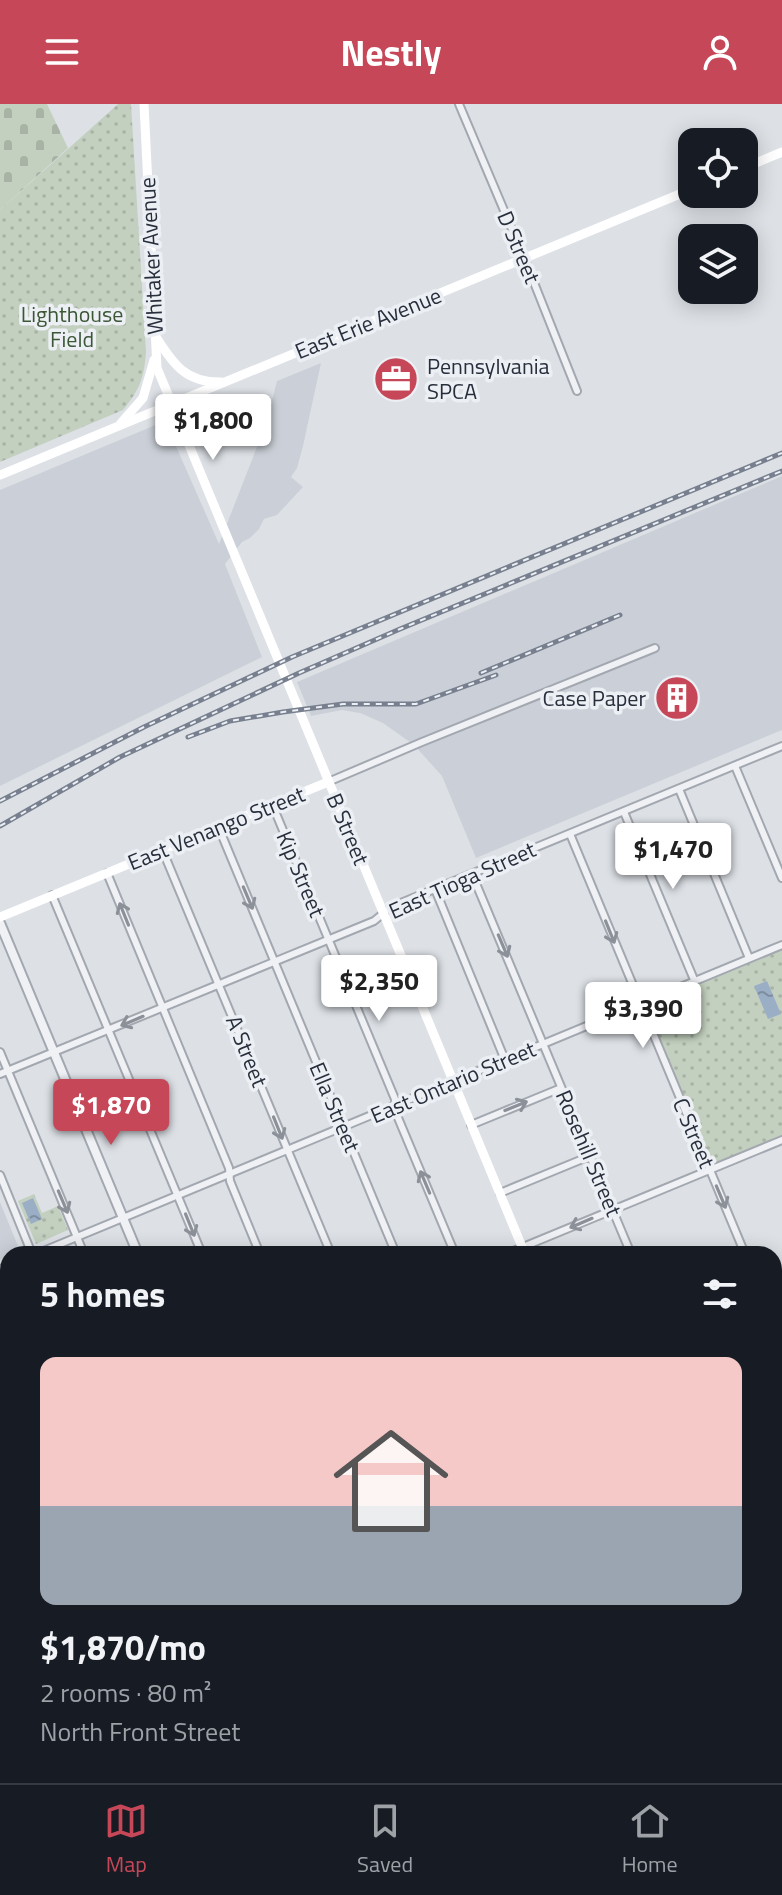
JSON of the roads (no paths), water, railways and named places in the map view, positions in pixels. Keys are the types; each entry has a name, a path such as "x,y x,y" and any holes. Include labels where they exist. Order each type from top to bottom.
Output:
{"main road":[{"name":"Whitaker Avenue","path":"144,104 157,368 172,404"},
{"path":"758,162 782,152"},
{"name":"East Erie Avenue","path":"0,475 678,195"},
{"path":"155,335 171,361 184,374 218,383 232,380"},
{"path":"112,429 122,423 143,398 156,353"},
{"name":"B Street","path":"172,404 522,1246"},
{"name":"East Venango Street","path":"0,920 52,895 328,782"}],"street":[{"name":"D Street","path":"459,104 577,391"},
{"name":"East Venango Street","path":"328,782 655,648"},
{"name":"East Tioga Street","path":"0,1074 374,921 391,907 782,746"},
{"path":"735,766 782,878"},
{"path":"679,789 749,958"},
{"name":"Kip Street","path":"272,804 395,1099 396,1113 452,1246"},
{"path":"624,812 695,982"},
{"name":"Ella Street","path":"218,826 393,1246"},
{"name":"C Street","path":"570,834 742,1246"},
{"name":"A Street","path":"162,849 328,1246"},
{"path":"107,873 229,1168 230,1181 257,1246"},
{"name":"Rosehill Street","path":"472,874 628,1246"},
{"path":"435,889 505,1060"},
{"path":"52,895 199,1246"},
{"path":"0,920 135,1246"},
{"name":"East Ontario Street","path":"55,1246 782,945"},
{"path":"0,1052 81,1246"},
{"path":"471,1125 561,1088"},
{"path":"535,1246 782,1140"},
{"path":"500,1193 590,1156"},
{"path":"0,1175 31,1246"}],"water":[{"path":"767,981 781,1014 768,1019 754,986"},
{"path":"33,1198 42,1219 31,1224 22,1203"}],"railway":[{"path":"0,801 144,727 292,657 782,453"},
{"path":"0,826 120,757 299,673 782,471"},
{"path":"481,673 620,615"},
{"path":"188,737 230,721 283,712 343,704 416,704 496,675"}],"place":[{"name":"Pennsylvania SPCA","path":"396,379"},
{"name":"Case Paper","path":"677,698"}],"park label":[{"name":"Lighthouse Field","path":"72,326"}]}
